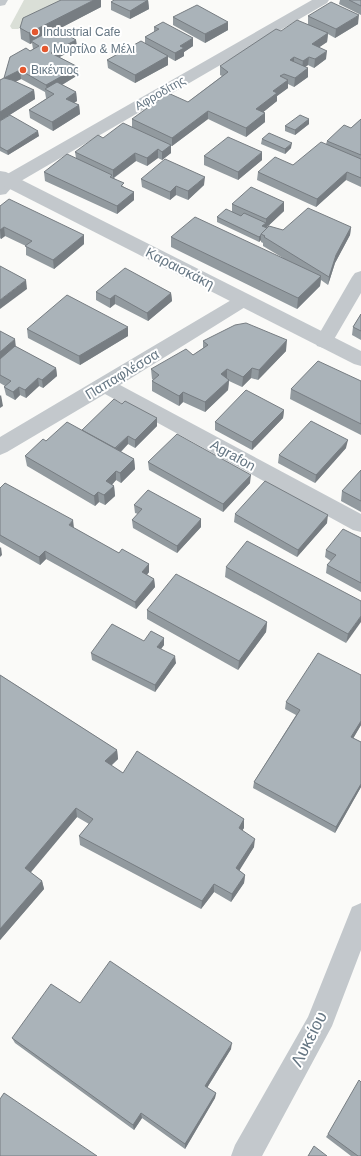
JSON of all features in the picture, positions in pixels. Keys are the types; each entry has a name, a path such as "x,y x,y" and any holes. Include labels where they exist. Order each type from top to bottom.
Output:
{"street":[{"name":"Αφροδίτης","path":"3,182 322,0"},
{"name":"Καραισκάκη","path":"3,182 361,359"},
{"path":"324,341 361,277"},
{"name":"Παπαφλέσσα","path":"0,447 244,300"},
{"name":"Agrafon","path":"105,385 361,524"},
{"name":"Λυκείου","path":"246,1156 318,1026 361,916"}],"shaded area":[{"path":"24,0 76,0 18,29 12,29 10,26"}],"building":[{"path":"61,0 94,0 29,33 20,28 23,18"},
{"path":"114,0 148,0 130,11 111,2"},
{"path":"349,0 361,0 361,6"},
{"path":"331,2 359,15 336,29 308,16"},
{"path":"197,5 228,22 205,34 173,17"},
{"path":"297,20 328,33 312,44 327,51 315,59 309,57 303,61 294,57 290,60 308,68 295,78 284,74 280,76 288,80 273,91 277,93 256,109 265,113 246,128 208,111 172,138 132,119 168,93 188,102 228,72 220,66 276,29 281,31"},
{"path":"163,22 193,38 180,46 184,48 175,53 145,37 159,29 154,27"},
{"path":"56,28 76,40 51,53 78,67 46,85 20,70 4,78 10,57 26,48 30,51 39,46 31,41"},
{"path":"141,41 168,56 135,75 107,60"},
{"path":"4,78 34,90 0,112 0,80"},
{"path":"57,82 76,92 66,99 79,105 52,122 29,110 54,94 45,89"},
{"path":"10,115 38,131 7,151 0,147 0,121"},
{"path":"300,115 309,119 295,130 285,126"},
{"path":"361,119 361,155 327,141 344,125 351,128"},
{"path":"123,123 171,145 162,152 158,149 147,158 135,153 113,170 75,152 98,135 103,138"},
{"path":"269,133 292,143 285,149 262,139"},
{"path":"228,137 262,152 238,172 204,156"},
{"path":"321,142 361,159 361,178 347,172 317,199 258,172 275,157 293,165"},
{"path":"67,154 112,175 110,177 124,183 121,186 134,192 117,206 44,172"},
{"path":"165,159 205,177 188,191 176,186 170,192 141,179"},
{"path":"251,187 284,202 266,219 232,204"},
{"path":"9,199 84,235 53,260 25,246 32,241 4,227 0,230 0,206"},
{"path":"308,208 351,227 336,255 329,277 261,234 269,226 283,230"},
{"path":"226,209 241,216 244,213 266,223 262,226 267,228 259,237 217,217"},
{"path":"195,217 321,276 298,298 171,237"},
{"path":"0,266 26,280 0,300"},
{"path":"125,268 171,293 147,313 115,295 110,299 96,292"},
{"path":"67,295 128,327 79,356 27,329"},
{"path":"361,314 361,331 353,327"},
{"path":"246,323 287,340 259,370 252,368 243,377 227,369 221,374 229,380 205,402 183,392 179,396 152,381 159,375 151,369 186,349 193,355 208,345 203,341 235,325"},
{"path":"0,331 15,339 0,352"},
{"path":"15,346 56,368 42,380 38,378 25,390 19,387 13,392 4,387 11,381 0,375 0,359"},
{"path":"318,361 361,381 361,424 291,389"},
{"path":"246,390 284,410 252,442 215,422"},
{"path":"114,399 122,404 125,401 157,418 135,440 128,436 115,448 82,430"},
{"path":"311,421 348,440 316,475 279,455"},
{"path":"67,422 134,459 120,473 116,471 106,481 114,486 104,495 98,492 94,496 25,456 43,439 46,441"},
{"path":"177,434 251,475 223,504 148,462"},
{"path":"361,470 361,501 342,491"},
{"path":"265,481 328,515 298,550 235,514"},
{"path":"5,483 73,520 69,525 119,553 122,549 149,564 142,572 154,579 135,602 45,551 39,557 0,535 0,488"},
{"path":"148,490 201,519 177,546 132,520 142,509 134,505"},
{"path":"343,529 361,538 361,583 327,565 336,555 326,550"},
{"path":"247,541 361,601 361,616 348,634 226,567"},
{"path":"176,574 267,622 239,661 147,610"},
{"path":"112,624 144,641 151,631 164,638 157,647 175,656 155,685 91,653"},
{"path":"318,653 361,675 361,721 351,737 361,742 361,784 336,827 254,782 300,710 286,702"},
{"path":"0,675 117,750 105,761 123,773 137,751 244,819 239,828 255,839 236,868 245,875 232,894 214,884 202,901 79,836 93,819 76,808 25,868 42,881 0,929"},
{"path":"110,961 232,1043 205,1086 216,1093 185,1144 141,1113 133,1125 12,1038 51,984 80,1003"},
{"path":"359,1080 361,1082 361,1156 358,1156 328,1134"},
{"path":"4,1093 97,1156 0,1156 0,1099"},
{"path":"314,1146 327,1156 308,1156"}],"place":[{"name":"Industrial Cafe","path":"35,32"},
{"name":"Μυρτίλο & Μέλι","path":"45,49"},
{"name":"Βικέντιος","path":"23,70"}]}
